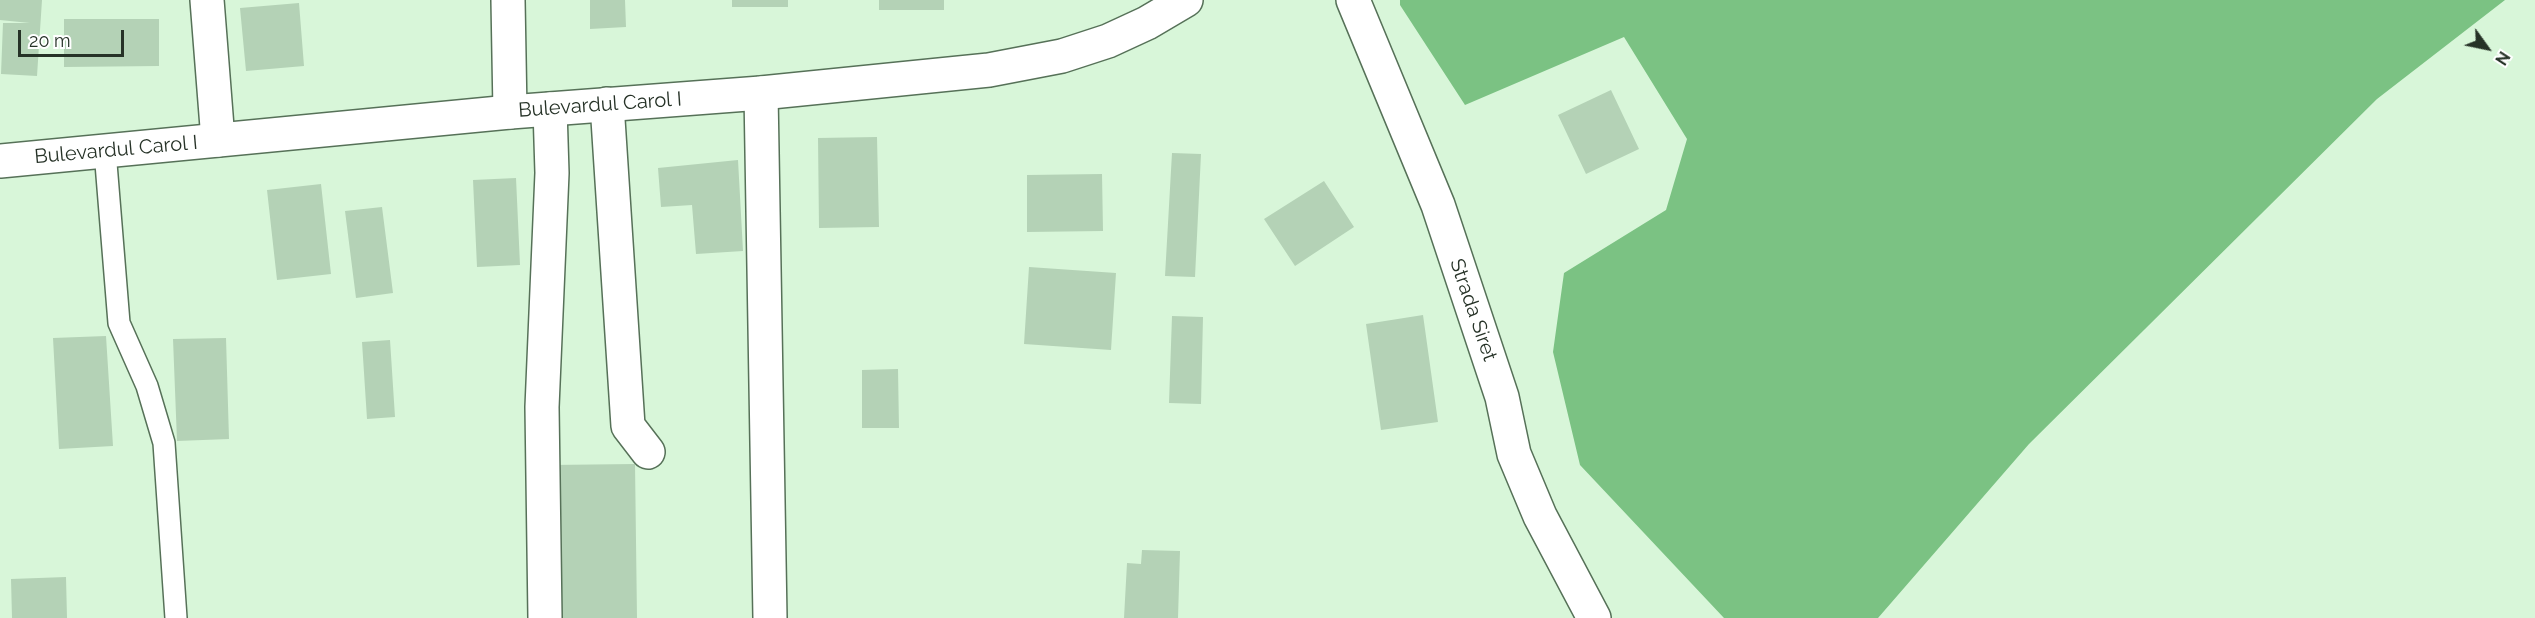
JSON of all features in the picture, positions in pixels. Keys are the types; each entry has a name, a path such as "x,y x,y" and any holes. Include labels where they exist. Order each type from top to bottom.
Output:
{"street":[{"path":"207,0 218,140"},
{"path":"508,0 510,112"},
{"name":"Bulevardul Carol I","path":"0,161 510,112 761,93 989,70 1062,56 1108,41 1147,23 1186,0"},
{"name":"Strada Siret","path":"1353,0 1438,205 1502,397 1514,454 1540,516 1594,618"},
{"path":"761,93 770,618"},
{"path":"607,104 628,426 648,452"},
{"path":"545,618 542,407 552,173 550,109"}],"lane":[{"path":"105,151 119,323 147,386 164,443 176,618"}],"green space":[{"path":"1400,0 2505,0 2377,99 2029,444 1878,618 1724,618 1580,465 1553,352 1564,273 1666,210 1687,139 1624,37 1465,105 1400,5"}],"building":[{"path":"0,0 42,0 37,76 1,74 3,23 30,23 0,20"},
{"path":"590,0 625,0 626,27 590,29"},
{"path":"732,0 788,0 788,7 732,7"},
{"path":"879,0 944,0 944,10 879,10"},
{"path":"299,3 304,66 246,71 240,8"},
{"path":"64,19 159,19 159,66 64,67"},
{"path":"1611,90 1639,149 1586,174 1558,115"},
{"path":"877,137 879,227 819,228 818,138"},
{"path":"1172,153 1201,154 1195,277 1165,276"},
{"path":"738,160 743,251 696,254 692,205 661,207 658,168"},
{"path":"1102,174 1103,231 1027,232 1027,175"},
{"path":"516,178 520,265 477,267 473,180"},
{"path":"1324,181 1354,227 1295,266 1264,219"},
{"path":"321,184 331,274 277,280 267,190"},
{"path":"382,207 393,293 356,298 345,211"},
{"path":"1029,267 1116,273 1111,350 1024,344"},
{"path":"1423,315 1438,422 1381,430 1366,324"},
{"path":"1172,316 1203,317 1201,404 1169,403"},
{"path":"106,336 113,446 59,449 53,338"},
{"path":"226,338 229,439 177,441 173,339"},
{"path":"390,340 395,417 367,419 362,342"},
{"path":"898,369 899,428 862,428 862,370"},
{"path":"635,464 637,618 551,618 550,465"},
{"path":"1142,550 1180,551 1178,618 1124,618 1127,563 1141,564"},
{"path":"66,577 67,618 12,618 11,579"}]}
